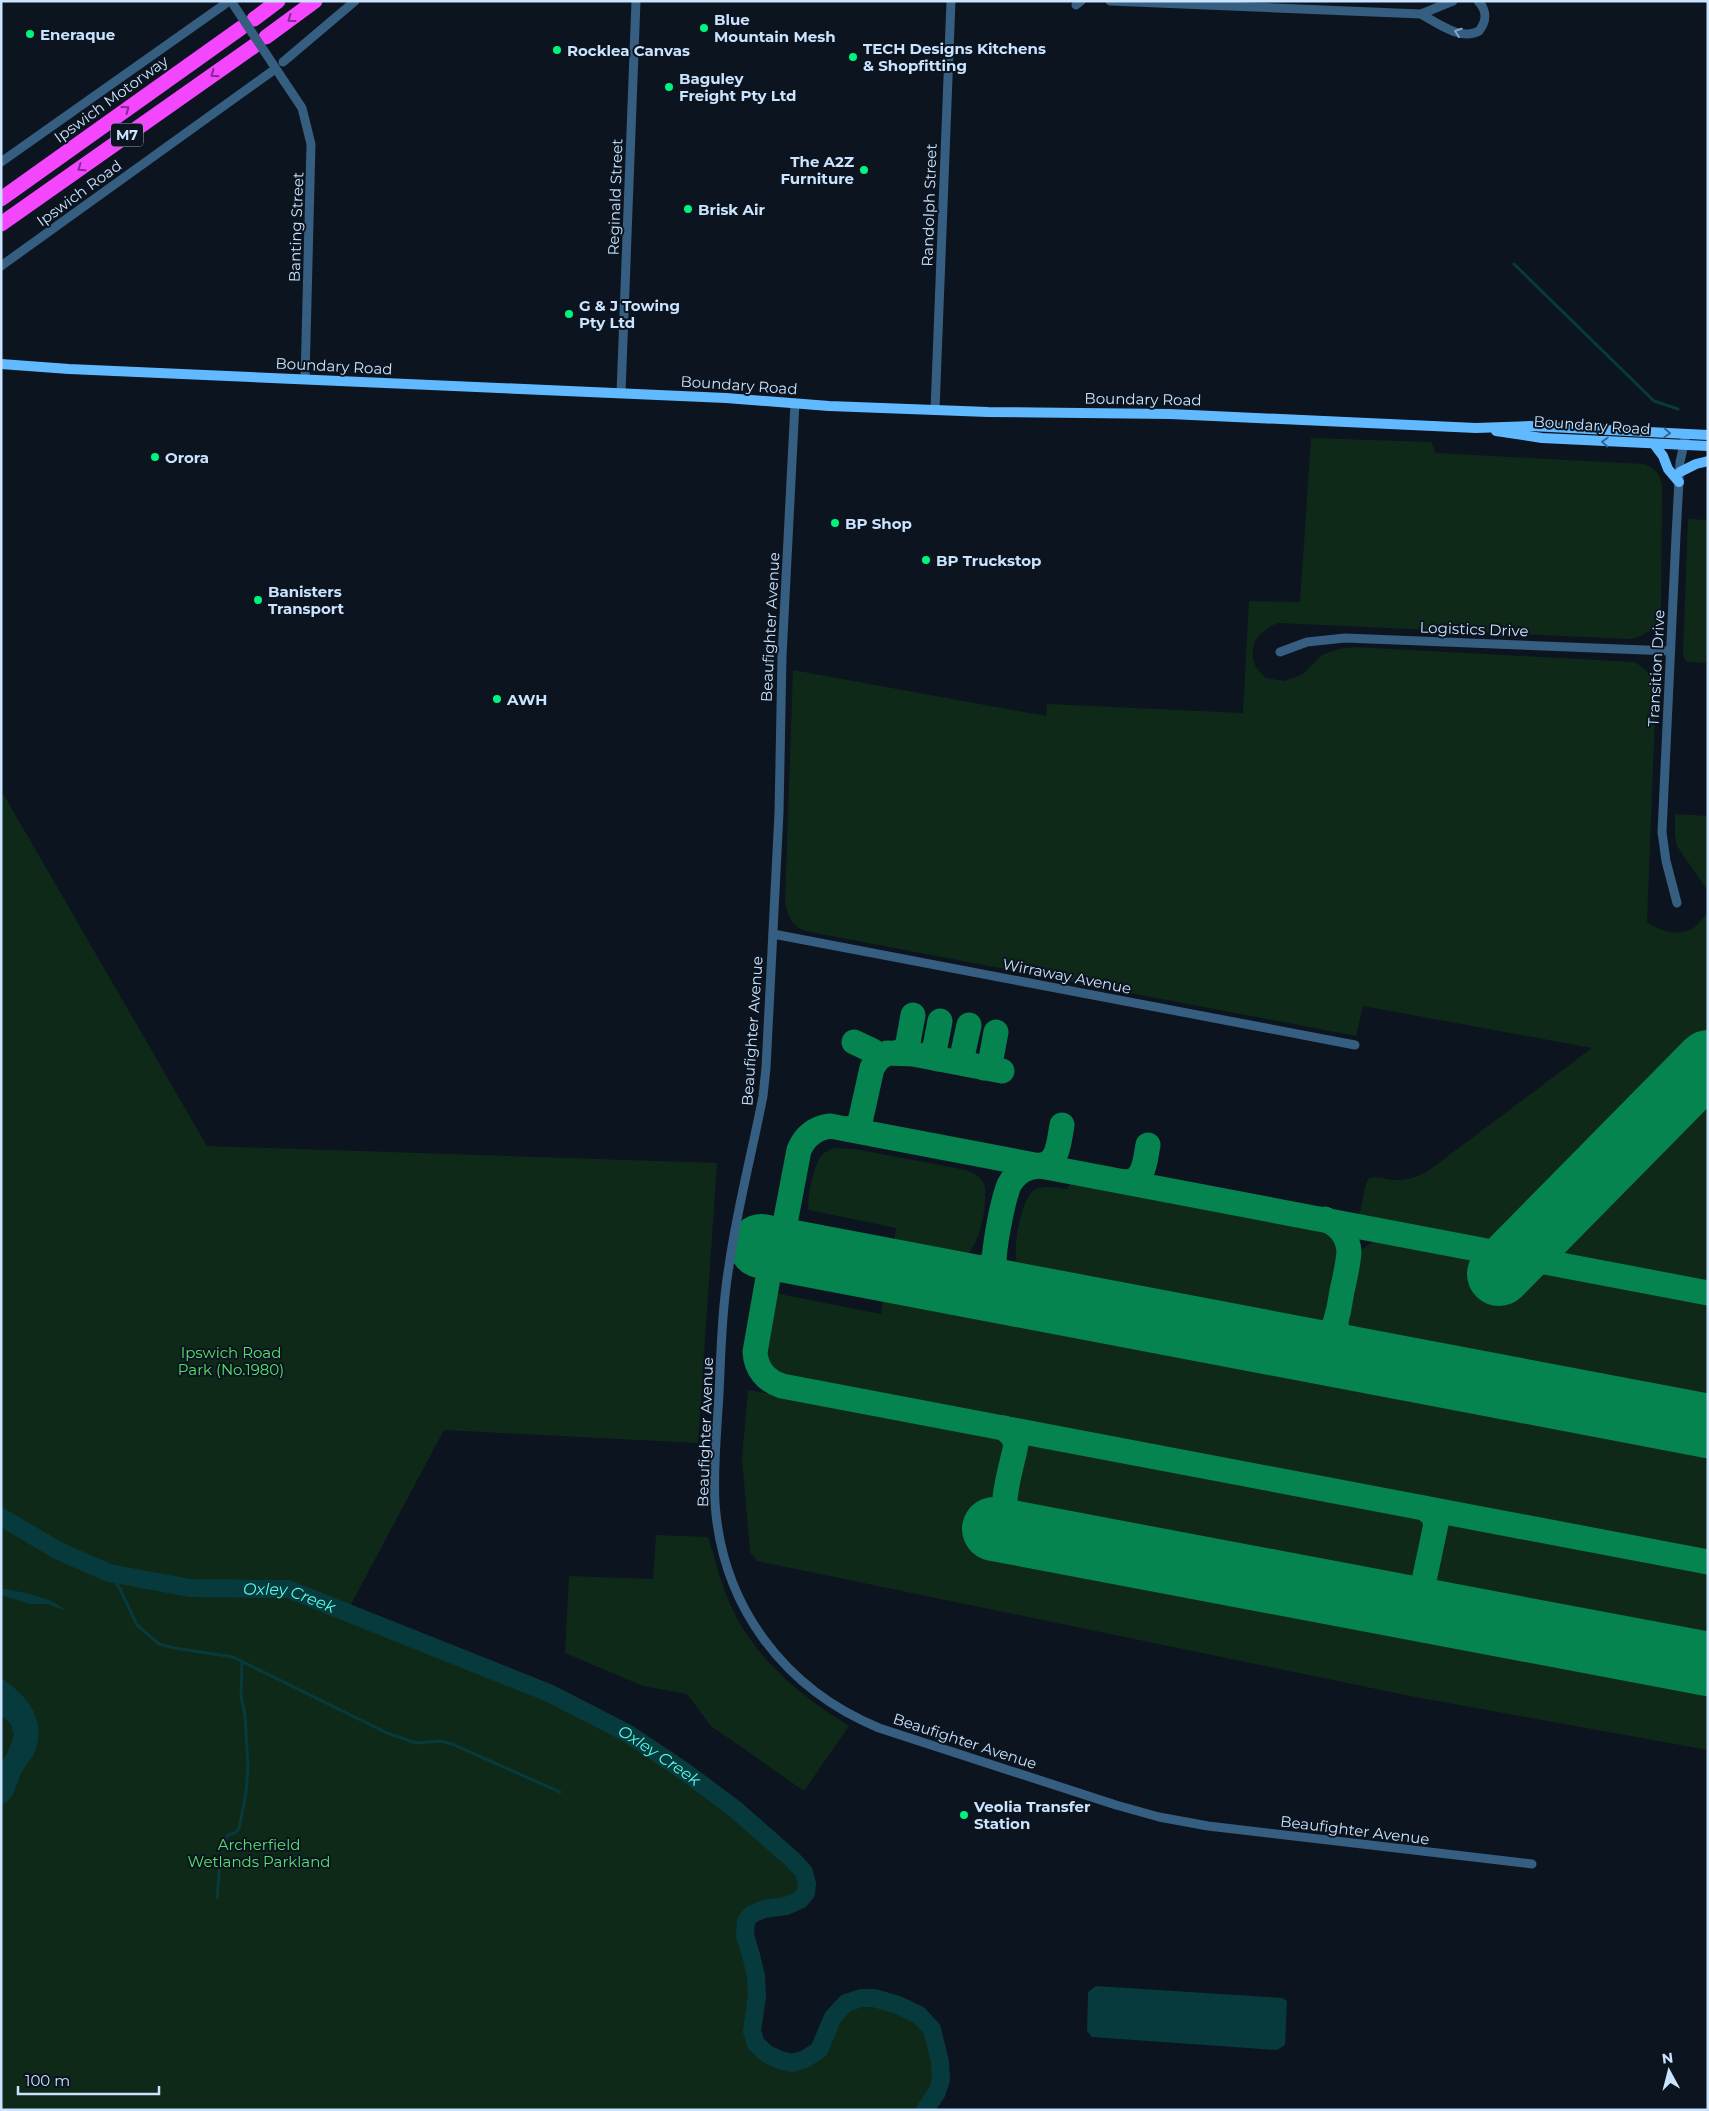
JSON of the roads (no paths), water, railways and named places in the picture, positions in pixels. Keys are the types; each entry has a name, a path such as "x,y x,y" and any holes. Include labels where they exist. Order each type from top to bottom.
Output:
{"highway":[{"name":"Ipswich Motorway","path":"1,199 278,1"},
{"name":"M7","path":"1,224 260,42 315,1"}],"main road":[{"name":"Boundary Road","path":"1,364 621,393 935,410 1170,414 1476,428 1530,426 1708,435"},
{"name":"Boundary Road","path":"1476,428 1542,438 1708,446"},
{"path":"1654,444 1663,456 1668,469 1679,477 1696,464 1708,461"}],"street":[{"path":"283,62 355,1"},
{"name":"Reginald Street","path":"621,393 636,1"},
{"name":"Randolph Street","path":"935,410 951,1"},
{"path":"1110,1 1421,14 1458,32 1470,34 1479,31 1484,20 1483,7 1478,1"},
{"path":"1421,14 1453,1"},
{"path":"1,162 228,2"},
{"name":"Banting Street","path":"228,2 302,108 312,144 305,379"},
{"name":"Ipswich Road","path":"1,266 271,72"},
{"name":"Beaufighter Avenue","path":"795,403 783,646 779,813 763,1096 733,1238 724,1299 715,1493 720,1541 735,1590 755,1626 773,1652 808,1687 828,1702 862,1721 933,1746 1137,1811 1208,1826 1532,1864"},
{"name":"Transition Drive","path":"1677,903 1666,861 1662,832 1679,477 1686,434"},
{"name":"Logistics Drive","path":"1280,652 1307,642 1345,638 1670,651"},
{"name":"Wirraway Avenue","path":"773,934 1356,1046"}],"waterway":[{"path":"1514,264 1654,401 1678,409"},
{"name":"Oxley Creek","path":"1,1517 59,1551 109,1573 190,1588 288,1589 549,1693 627,1733 684,1771 735,1809 792,1859 804,1872 807,1884 806,1893 800,1900 786,1906 764,1909 752,1914 746,1921 745,1936 756,1976 757,1996 752,2031 756,2044 767,2054 792,2063 805,2059 819,2050 833,2017 846,2003 861,1998 874,1998 898,2005 919,2015 932,2029 940,2062 941,2080 937,2092 925,2110"},
{"path":"109,1573 120,1589 137,1625 159,1644 233,1657 387,1733 416,1743 440,1741 452,1744 560,1792"},
{"path":"223,1842 228,1835 235,1833 239,1829 246,1793 248,1767 245,1715 241,1696 242,1661"},
{"path":"217,1898 220,1861"}],"place":[{"name":"Blue Mountain Mesh","path":"704,28"},
{"name":"Eneraque","path":"30,34"},
{"name":"Rocklea Canvas","path":"557,50"},
{"name":"TECH Designs Kitchens & Shopfitting","path":"853,57"},
{"name":"Baguley Freight Pty Ltd","path":"669,87"},
{"name":"The A2Z Furniture","path":"864,170"},
{"name":"Brisk Air","path":"688,209"},
{"name":"G & J Towing Pty Ltd","path":"569,314"},
{"name":"Orora","path":"155,457"},
{"name":"BP Shop","path":"835,523"},
{"name":"BP Truckstop","path":"926,560"},
{"name":"Banisters Transport","path":"258,600"},
{"name":"AWH","path":"497,699"},
{"name":"Veolia Transfer Station","path":"964,1815"}],"park label":[{"name":"Ipswich Road Park (No.1980)","path":"231,1360"},
{"name":"Archerfield Wetlands Parkland","path":"259,1852"}]}
